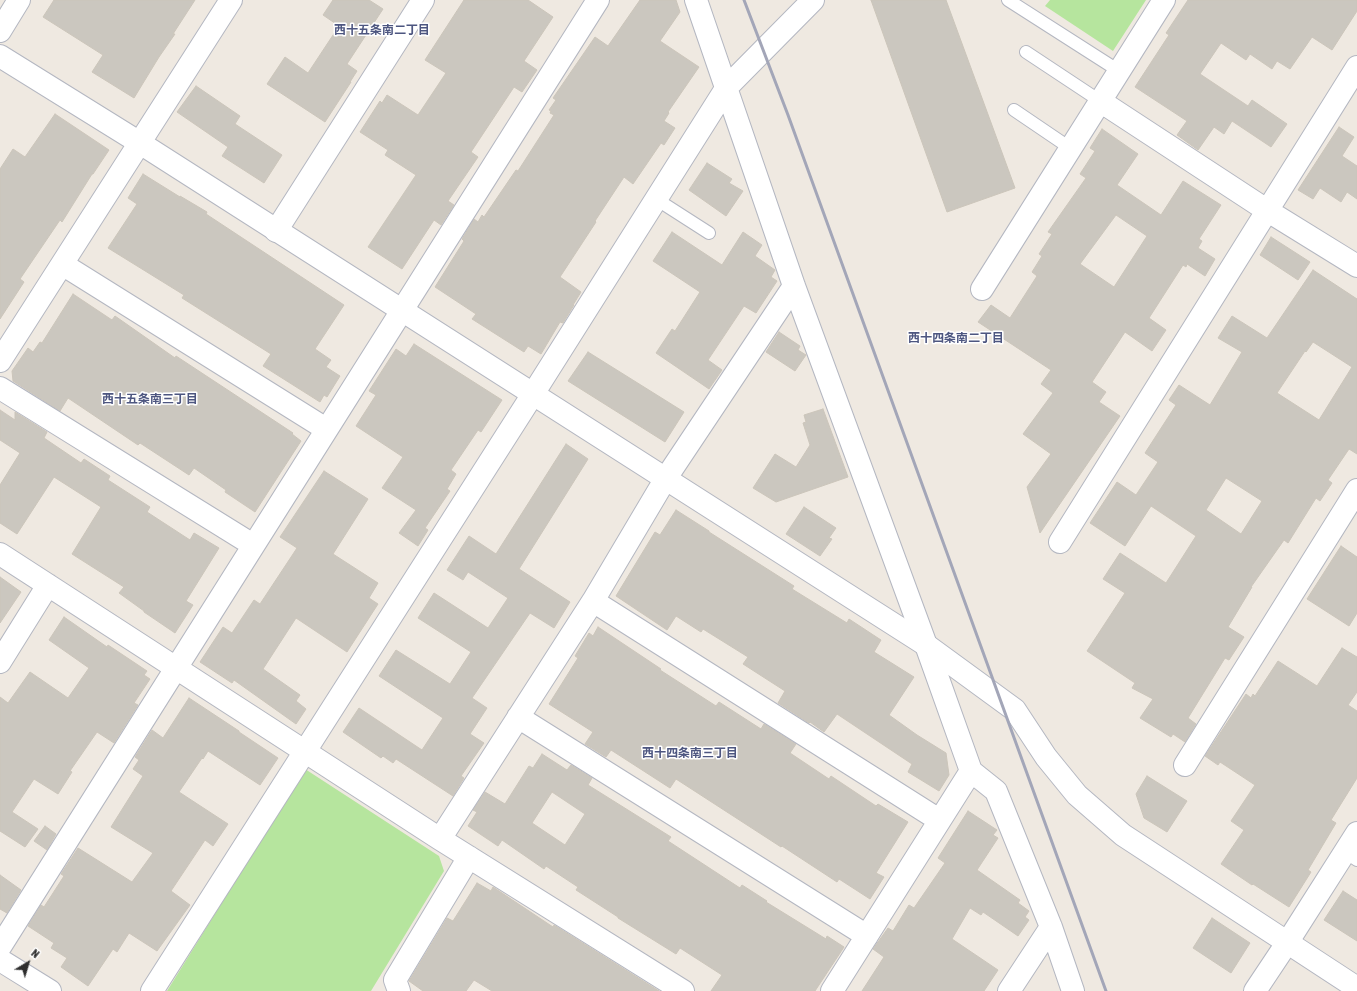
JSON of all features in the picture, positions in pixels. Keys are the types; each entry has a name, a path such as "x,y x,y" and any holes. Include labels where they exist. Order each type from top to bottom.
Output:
{"street":[{"path":"0,31 19,0"},
{"path":"0,361 231,0"},
{"path":"276,230 423,0"},
{"path":"0,947 598,0"},
{"path":"696,0 794,286 971,771 996,791 1050,927 1073,991"},
{"path":"152,991 727,87 813,0"},
{"path":"982,289 1164,0"},
{"path":"0,56 140,143 926,645 1015,710 1046,757 1077,795 1123,835 1357,988"},
{"path":"1060,542 1357,67"},
{"path":"1100,101 1357,266"},
{"path":"62,264 326,429"},
{"path":"440,839 593,600 666,478 794,286"},
{"path":"0,388 253,545"},
{"path":"1185,765 1357,490"},
{"path":"0,554 440,839 683,991"},
{"path":"0,662 48,585"},
{"path":"593,600 939,820"},
{"path":"518,717 867,936"},
{"path":"832,991 971,771"},
{"path":"1255,991 1287,943 1351,856 1357,833"},
{"path":"399,991 395,980 469,857"},
{"path":"1009,991 1050,927"},
{"path":"0,960 50,991"}],"lane":[{"path":"1008,0 1119,71"},
{"path":"1026,52 1100,101"},
{"path":"1014,110 1070,148"},
{"path":"656,199 710,233"}],"green space":[{"path":"1050,0 1146,0 1113,51 1045,6"},
{"path":"305,769 439,856 444,871 371,991 167,991"}],"building":[{"path":"54,0 195,0 134,98 92,72 103,55 43,17"},
{"path":"333,0 369,0 383,9 347,64 357,71 325,122 267,84 285,57 308,73 339,26 323,15"},
{"path":"464,0 528,0 553,17 524,61 537,70 522,92 514,87 471,152 478,157 448,201 454,205 441,225 434,220 402,269 368,247 416,175 385,155 388,150 360,132 380,101 382,103 387,95 418,115 446,73 425,60"},
{"path":"640,0 676,0 680,12 660,41 699,67 668,112 669,113 664,121 675,128 664,145 661,143 633,184 624,177 560,277 581,292 563,323 560,322 541,354 528,346 524,352 472,319 476,314 435,287 464,241 462,239 474,219 478,222 482,215 484,217 516,170 518,171 554,115 550,113 551,111 549,110 556,100 553,98 595,37 608,46"},
{"path":"871,0 946,0 1015,188 947,212"},
{"path":"1188,0 1357,0 1357,11 1332,50 1312,37 1290,69 1277,61 1272,69 1250,54 1246,60 1221,43 1200,74 1248,106 1252,100 1287,124 1271,147 1232,121 1224,134 1214,127 1198,150 1177,135 1187,121 1135,87 1169,35 1166,33"},
{"path":"196,86 240,116 235,124 282,155 264,183 222,156 228,147 177,112"},
{"path":"55,114 109,150 62,222 60,220 20,279 24,282 0,319 0,169 13,149 25,157"},
{"path":"1339,127 1354,137 1342,156 1357,166 1357,199 1347,192 1341,202 1320,188 1313,199 1298,190"},
{"path":"1102,129 1138,154 1117,185 1161,215 1183,181 1221,205 1199,239 1202,241 1198,248 1215,259 1205,276 1187,264 1186,267 1183,265 1149,318 1166,330 1152,351 1125,332 1092,382 1106,392 1099,402 1120,416 1040,533 1027,487 1051,454 1023,434 1053,393 1041,384 1051,370 978,322 991,305 1010,318 1037,276 1032,272 1042,256 1039,254 1052,234 1048,232 1086,178 1080,174 1095,151 1090,148","holes":["1116,215 1147,236 1114,287 1080,264"]},
{"path":"707,163 732,179 729,183 743,191 726,216 689,190"},
{"path":"143,174 207,212 206,214 344,305 315,349 331,360 326,367 340,376 327,397 324,395 320,402 263,366 271,354 182,298 184,295 108,248 137,204 128,198"},
{"path":"672,232 722,265 743,232 762,245 755,256 775,270 771,277 777,281 756,313 744,306 708,360 722,370 709,389 656,353 672,329 675,331 700,292 653,261"},
{"path":"1271,237 1310,262 1298,280 1260,255"},
{"path":"1313,270 1357,299 1357,454 1349,449 1328,480 1332,483 1320,501 1316,498 1288,543 1284,540 1251,587 1228,627 1244,637 1229,660 1225,658 1188,718 1196,724 1185,742 1173,734 1171,737 1140,718 1153,699 1132,688 1135,683 1087,651 1125,593 1103,579 1120,553 1166,583 1196,536 1151,506 1125,546 1090,523 1117,482 1136,495 1158,462 1145,453 1176,405 1169,400 1179,385 1210,405 1242,352 1218,338 1232,316 1267,338","holes":["1313,342 1352,367 1319,420 1277,393 1305,351 1306,352","1226,478 1262,501 1241,534 1206,510"]},
{"path":"73,294 112,320 115,316 175,358 176,356 293,433 292,434 301,441 255,512 225,492 226,490 194,468 189,475 140,443 138,445 68,398 60,411 13,381 12,371 28,348 33,352 40,342 42,343"},
{"path":"779,332 800,346 798,350 806,355 795,371 766,352"},
{"path":"414,344 502,400 481,432 478,430 451,470 456,474 447,489 450,491 425,528 428,530 418,546 399,533 416,510 382,488 403,457 356,426 376,395 369,391 396,349 406,356"},
{"path":"588,352 684,412 665,442 568,381"},
{"path":"823,409 848,477 776,502 753,488 775,454 796,467 810,445 803,423 806,422 804,415"},
{"path":"0,410 15,420 15,412 47,432 44,438 81,463 84,459 110,476 108,480 150,507 147,512 190,540 194,533 219,548 186,601 193,605 175,633 119,593 124,587 72,554 101,507 54,477 17,534 0,523 0,485 20,453 0,440"},
{"path":"566,444 588,459 519,569 570,602 554,628 530,613 472,698 487,708 470,734 484,743 461,776 464,778 453,796 396,759 393,763 383,756 381,758 343,732 359,708 422,750 443,718 379,676 396,650 450,684 471,652 418,618 434,593 488,628 508,598 468,572 463,580 447,570 469,536 496,554"},
{"path":"324,471 368,499 333,554 378,583 369,598 378,604 347,652 296,618 263,669 300,695 296,701 306,709 296,724 234,680 232,683 200,662 223,627 232,633 254,600 260,604 297,548 280,537"},
{"path":"804,507 836,528 829,538 832,539 820,556 786,534"},
{"path":"676,510 794,586 792,589 847,623 849,619 881,640 874,652 914,677 889,715 946,753 949,775 939,791 908,772 912,764 837,714 824,732 778,703 785,691 743,664 748,657 703,629 701,632 676,616 667,630 616,596 655,532 660,535"},
{"path":"1341,546 1357,557 1357,613 1349,626 1307,599"},
{"path":"0,577 21,592 0,623"},
{"path":"64,617 107,647 108,645 147,671 144,675 150,679 134,703 138,705 114,743 97,732 70,771 72,772 58,794 34,779 12,812 38,829 25,847 0,831 0,697 8,703 30,672 68,698 89,668 49,640"},
{"path":"598,627 661,669 660,670 716,706 719,702 761,729 764,724 796,744 790,753 829,779 831,776 876,806 878,804 908,822 876,873 884,877 870,899 839,879 837,882 676,779 670,788 611,750 606,757 585,744 593,732 549,704 578,658 575,656 589,633 593,636"},
{"path":"1342,648 1357,657 1357,692 1348,705 1357,711 1357,778 1331,820 1336,823 1308,870 1311,872 1289,907 1221,864 1244,830 1231,821 1255,785 1220,762 1218,765 1205,756 1246,694 1251,698 1253,694 1255,696 1278,661 1317,686"},
{"path":"189,698 278,758 260,785 208,751 203,759 202,758 179,792 228,824 213,846 205,840 171,891 190,905 157,951 129,933 117,952 113,949 88,986 61,967 67,958 51,948 54,943 28,926 41,905 44,907 64,876 61,874 78,848 132,882 153,853 111,827 143,776 133,769 139,760 135,757 152,730 163,738"},
{"path":"542,754 567,770 571,765 592,778 588,785 671,837 668,841 740,888 742,885 767,901 766,902 826,939 827,936 844,947 815,991 711,991 722,975 680,948 676,954 576,890 578,887 546,866 544,869 502,840 498,846 468,826 477,812 473,810 485,792 505,804 529,766 533,768","holes":["552,792 585,814 565,845 532,823"]},
{"path":"1147,776 1187,801 1167,832 1144,818 1136,794"},
{"path":"968,811 997,830 993,835 998,838 977,870 1020,900 1018,903 1029,911 1025,917 1029,920 1018,936 983,912 981,915 970,908 952,939 998,970 984,991 862,991 884,957 873,949 888,928 893,931 909,905 914,908 945,863 938,858"},
{"path":"45,826 56,834 47,850 34,841"},
{"path":"0,875 21,890 7,913 0,909"},
{"path":"477,883 491,891 493,887 553,927 554,925 659,991 492,991 474,980 466,991 423,991 409,981 447,918 453,921"},
{"path":"1343,891 1357,900 1357,941 1324,920"},
{"path":"1212,918 1250,943 1231,973 1193,948"}],"railway":[{"path":"744,0 788,115 1106,991"}],"district":[{"name":"西十五条南二丁目","path":"382,30"},
{"name":"西十四条南二丁目","path":"956,338"},
{"name":"西十五条南三丁目","path":"150,399"},
{"name":"西十四条南三丁目","path":"690,753"}]}
